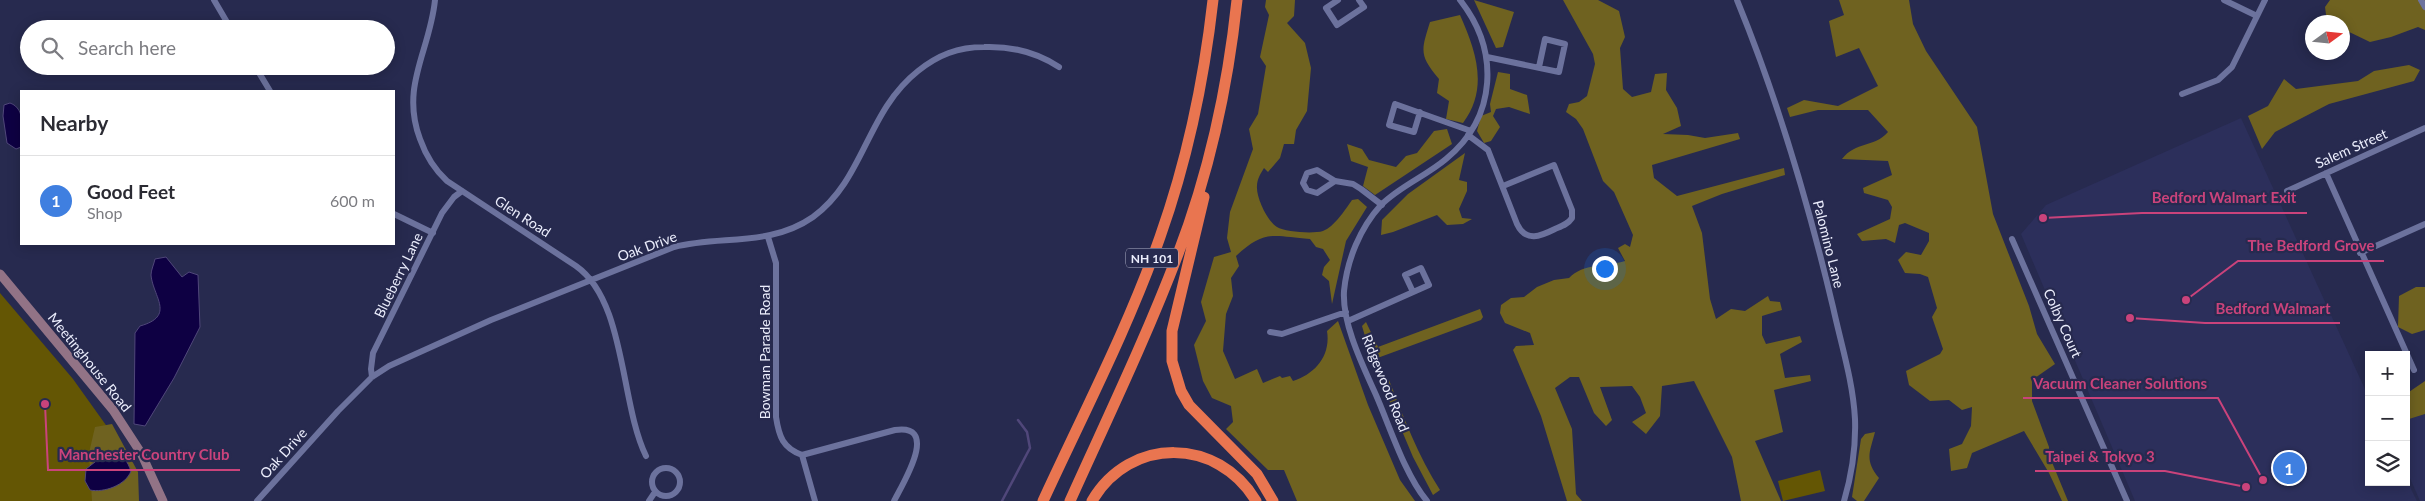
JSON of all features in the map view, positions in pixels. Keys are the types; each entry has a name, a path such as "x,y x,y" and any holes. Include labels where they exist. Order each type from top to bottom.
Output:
{"highway":[{"name":"NH 101","path":"1043,501 1125,324 1160,237 1182,166 1195,112 1213,0"},
{"name":"NH 101","path":"1070,501 1159,304 1197,199 1214,133 1228,63 1237,0"},
{"path":"1214,133 1203,201 1172,331 1172,361 1181,391 1189,404 1257,474 1273,501"},
{"path":"1092,501 1107,481 1132,462 1162,453 1178,452 1209,459 1223,466 1247,487 1256,501"}],"street":[{"path":"214,0 226,20"},
{"name":"Glen Road","path":"435,0 416,74 413,113 417,132 429,159 440,174 462,191 576,266 592,280 612,326 646,456"},
{"path":"1338,0 1326,8 1337,25 1364,8 1359,0"},
{"name":"Ridgewood Road","path":"1427,501 1412,478 1358,353 1348,321 1344,292 1350,257 1367,224 1382,205 1446,160 1470,133 1478,118 1486,93 1487,58 1478,30 1460,0"},
{"name":"Palomino Lane","path":"1737,0 1782,122 1820,256 1852,389 1855,416 1854,454 1844,501"},
{"path":"2224,0 2257,16"},
{"path":"2182,94 2218,80 2232,68 2264,0"},
{"path":"2421,0 2425,7"},
{"path":"1487,58 1559,72 1565,44 1545,39 1539,68"},
{"name":"Oak Drive","path":"257,501 338,411 372,377 389,366 449,338 592,280 688,244 768,237 796,228 832,200 848,179 886,103 912,76 934,59 960,49 997,47 1035,54 1060,67"},
{"path":"260,75 269,90"},
{"path":"1420,112 1414,132 1389,125 1395,104 1420,112 1470,133 1488,150 1502,186 1519,228 1525,235 1543,235 1572,218 1572,210 1554,165 1502,186"},
{"name":"Salem Street","path":"2287,191 2425,128"},
{"path":"1335,181 1317,193 1307,190 1303,183 1304,176 1313,170 1320,171 1335,181 1352,184 1382,205"},
{"path":"2326,173 2360,253 2414,370"},
{"name":"Blueberry Lane","path":"372,377 370,369 373,353 433,233 449,204 462,191"},
{"path":"395,214 433,233"},
{"path":"2360,253 2425,224"},
{"name":"Bowman Parade Road","path":"768,237 776,263 777,428 785,445 791,451 802,455"},
{"name":"Colby Court","path":"2012,239 2127,501"},
{"name":"Meetinghouse Road","path":"0,274 113,410 141,453 163,501"},
{"path":"1348,321 1413,292"},
{"path":"1270,332 1282,334 1346,312"},
{"path":"815,501 802,455 895,430 910,432 917,439 918,449 894,501"},
{"path":"665,468 676,472 680,482 676,492 666,497 656,492 651,482 656,472 665,468"},
{"path":"649,501 656,492"}],"shaded area":[{"path":"1266,0 1295,0 1294,16 1287,23 1305,43 1311,68 1307,111 1296,130 1294,144 1284,144 1280,158 1268,172 1264,168 1258,179 1257,191 1263,208 1273,224 1281,229 1313,232 1323,231 1331,226 1352,200 1358,199 1367,207 1346,241 1332,304 1329,281 1322,275 1324,267 1330,260 1323,249 1316,247 1310,239 1270,236 1262,238 1246,247 1236,256 1239,266 1231,278 1233,296 1226,314 1223,351 1235,379 1257,369 1263,383 1280,376 1282,378 1290,376 1293,381 1308,374 1320,363 1328,340 1327,331 1338,321 1368,405 1400,480 1415,501 1297,501 1284,470 1268,470 1226,429 1233,422 1231,406 1212,398 1203,381 1194,345 1206,321 1201,302 1214,257 1231,252 1227,238 1230,212 1253,149 1249,129 1258,114 1266,66 1260,57 1269,15 1265,7"},
{"path":"1474,0 1514,12 1503,47 1496,48"},
{"path":"1563,0 1598,0 1619,11 1625,37 1620,48 1623,89 1632,97 1651,92 1655,74 1667,73 1666,90 1677,108 1681,126 1663,134 1705,138 1738,133 1740,139 1652,165 1654,178 1677,196 1784,168 1785,175 1722,194 1692,206 1702,233 1710,299 1716,319 1731,309 1745,311 1768,296 1770,301 1780,302 1782,310 1762,316 1762,335 1766,344 1800,336 1802,342 1780,354 1785,378 1810,375 1811,381 1774,390 1783,432 1755,441 1781,501 1741,501 1732,457 1694,381 1662,386 1660,416 1646,434 1632,422 1646,413 1640,397 1632,386 1600,387 1612,420 1606,426 1594,413 1579,377 1570,377 1555,388 1572,429 1576,494 1582,501 1567,501 1541,416 1513,350 1516,346 1534,345 1530,333 1505,323 1500,313 1501,305 1511,298 1524,297 1537,287 1554,280 1569,278 1581,270 1625,261 1618,248 1625,244 1630,247 1633,235 1614,192 1603,181 1583,129 1576,119 1566,112 1569,104 1579,102 1587,96 1595,64 1593,54"},
{"path":"1839,0 1909,0 1913,24 1926,51 1977,127 1993,214 2029,306 2037,334 2055,364 2032,380 2032,401 2049,447 2049,455 2068,501 2062,501 2049,473 2024,431 1972,453 1967,468 1951,471 1949,449 1962,444 1971,426 1972,407 1962,410 1949,400 1930,401 1909,385 1906,371 1940,354 1943,349 1932,317 1937,308 1928,277 1920,274 1905,273 1898,260 1906,252 1921,255 1929,241 1929,233 1905,223 1899,225 1895,243 1886,239 1862,241 1857,234 1890,219 1892,207 1888,200 1864,193 1863,188 1892,175 1888,161 1842,159 1853,149 1877,140 1888,132 1868,110 1818,110 1790,117 1787,108 1804,100 1838,106 1878,86 1859,48 1836,57 1829,21 1844,15"},
{"path":"2330,0 2425,0 2425,30 2418,27 2370,42 2350,32 2350,15 2326,15 2325,7"},
{"path":"1460,15 1475,56 1478,83 1471,110 1463,123 1446,119 1449,101 1437,93 1439,79 1428,64 1424,52 1430,22"},
{"path":"2409,65 2420,70 2414,81 2329,104 2275,132 2262,149 2248,116 2268,106 2284,79 2296,89 2358,81 2374,71"},
{"path":"1498,72 1510,74 1510,89 1527,95 1530,114 1509,107 1496,109 1493,116 1500,127 1491,141 1484,143 1477,131 1481,116 1491,112 1490,104"},
{"path":"10,103 20,113 20,147 16,149 7,143 3,116 4,105"},
{"path":"2241,118 2365,389 2365,486 2410,486 2417,501 2135,501 2021,234 2046,205"},
{"path":"1447,129 1452,144 1375,195 1363,186 1368,167 1351,161 1347,144 1362,149 1369,160 1396,167 1406,156 1417,153 1434,131"},
{"path":"1465,153 1459,180 1467,182 1467,191 1459,209 1462,218 1472,219 1463,224 1447,225 1437,215 1381,235 1382,220 1408,194"},
{"path":"166,257 182,277 189,272 198,275 200,327 174,378 145,426 134,424 135,333 140,326 151,322 157,317 160,311 151,273 155,259"},
{"path":"2416,287 2425,287 2425,330 2412,334 2398,327 2399,296"},
{"path":"0,293 73,379 108,428 114,501 0,501"},
{"path":"1480,309 1483,317 1481,320 1372,360 1362,326 1366,322 1378,347"},
{"path":"1389,380 1418,450 1440,490 1433,495 1413,457 1383,386"},
{"path":"2425,381 2425,414 2410,419 2410,396 2410,391"},
{"path":"2425,414 2425,501 2420,501 2410,478 2410,419"},
{"path":"112,424 138,472 139,501 92,501 89,453 95,427"},
{"path":"1875,432 1870,451 1870,461 1874,472 1879,478 1864,501 1857,501 1852,497 1861,439 1865,434"},
{"path":"112,453 122,456 131,471 120,484 114,487 96,491 90,490 85,481 86,469 104,455"},
{"path":"1820,470 1825,491 1783,501 1778,481"}],"waterway":[{"path":"1002,501 1030,448 1027,432 1018,420"}],"place":[{"name":"Bedford Walmart Exit","path":"2043,218"},
{"name":"The Bedford Grove","path":"2186,300"},
{"name":"Bedford Walmart","path":"2130,318"},
{"name":"Manchester Country Club","path":"45,404"},
{"name":"Good Feet","path":"2289,468"},
{"name":"Vacuum Cleaner Solutions","path":"2263,480"},
{"name":"Taipei & Tokyo 3","path":"2246,487"}]}
